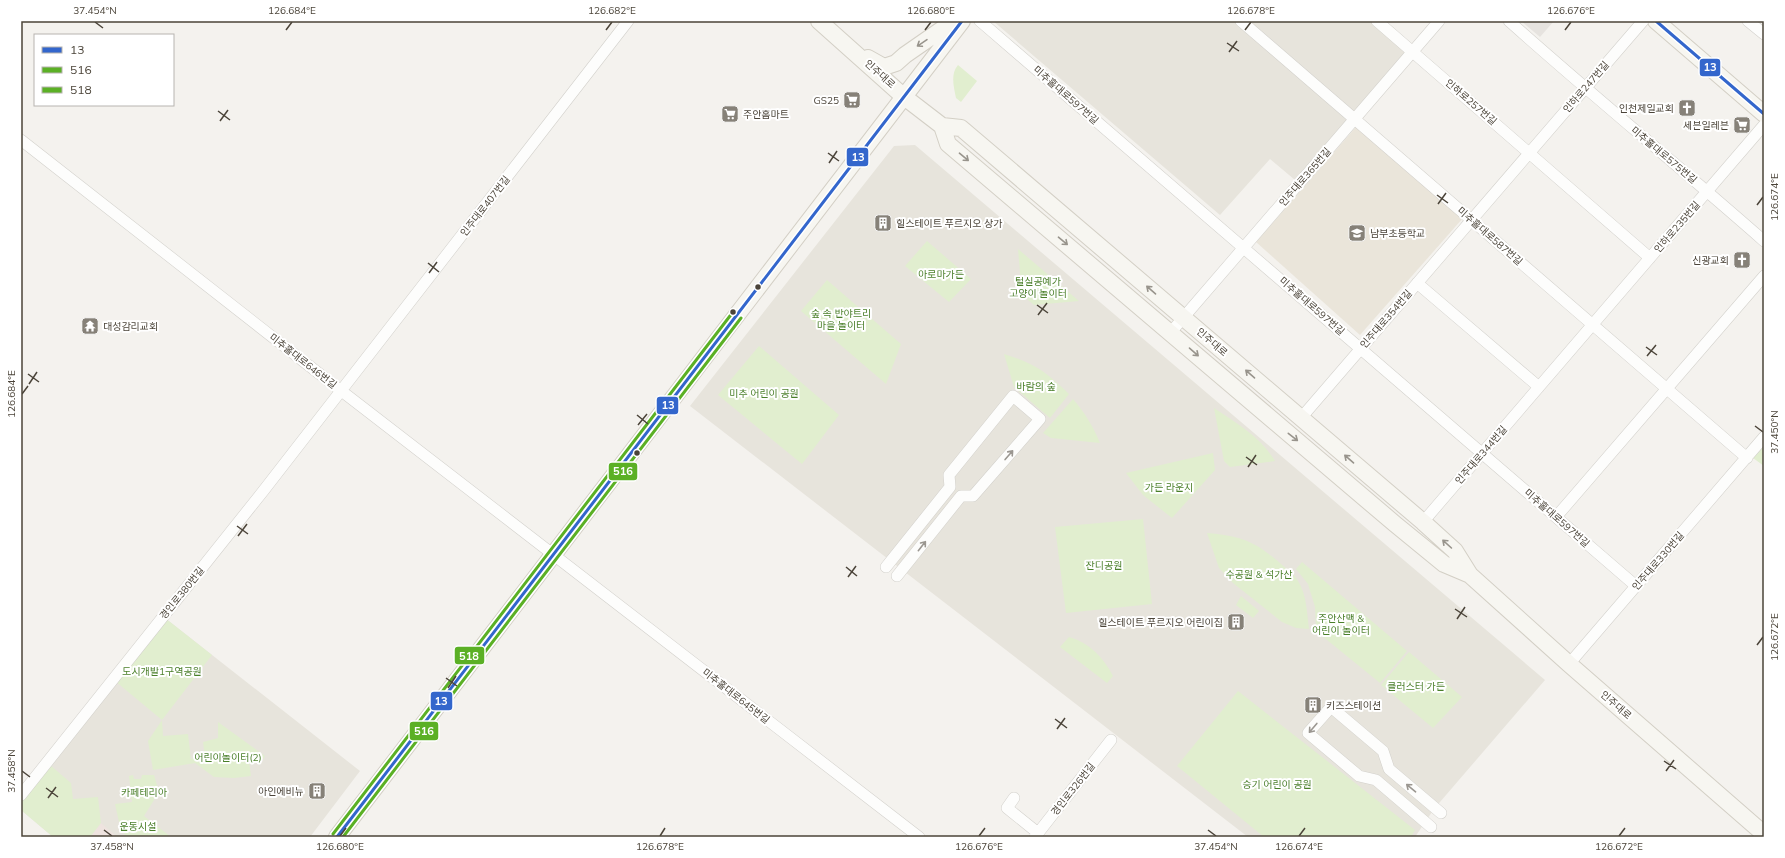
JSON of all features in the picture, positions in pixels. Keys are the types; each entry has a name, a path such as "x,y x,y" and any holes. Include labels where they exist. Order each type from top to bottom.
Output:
{"main road":[{"name":"인주대로","path":"819,21 903,96 942,126 961,128 1423,522 1455,551 1470,575 1568,664 1764,834"},
{"path":"851,48 884,67 896,63 904,55 954,21"},
{"path":"337,837 885,122 903,96 962,21"},
{"path":"1656,21 1763,122"},
{"name":"인주대로","path":"942,126 948,144 1400,528 1444,564 1470,575"}],"street":[{"name":"인주대로407번길","path":"341,390 628,21"},
{"name":"미추홀대로587번길","path":"1241,21 1747,458"},
{"name":"인하로257번길","path":"1377,21 1529,153"},
{"name":"인주대로365번길","path":"1171,332 1439,21"},
{"name":"미추홀대로575번길","path":"1509,21 1764,241"},
{"name":"인하로247번길","path":"1472,220 1643,21"},
{"path":"1748,21 1764,34"},
{"name":"미추홀대로597번길","path":"983,24 1636,586"},
{"name":"인하로235번길","path":"1593,325 1707,191 1763,122"},
{"name":"미추홀대로646번길","path":"21,140 553,554"},
{"path":"1529,153 1650,258"},
{"name":"인주대로354번길","path":"1301,418 1472,220"},
{"path":"1556,517 1764,276"},
{"path":"1417,283 1539,387"},
{"name":"인주대로344번길","path":"1423,522 1593,325"},
{"name":"경인로380번길","path":"21,795 264,490 341,390"},
{"path":"886,567 950,487 948,475 1013,396 1040,419 973,496 961,496 897,576"},
{"name":"인주대로330번길","path":"1568,664 1764,437"},
{"name":"미추홀대로645번길","path":"553,554 919,837"},
{"path":"1431,826 1376,780 1359,776 1308,733 1331,707 1383,751 1389,768 1441,813"},
{"name":"경인로326번길","path":"1037,835 1111,740"},
{"path":"1014,798 1007,808 1037,835"}],"shaded area":[{"path":"993,21 1236,21 1239,24 1242,21 1369,21 1405,52 1295,180 1270,159 1220,215"},
{"path":"1521,21 1554,21 1540,37"},
{"name":"남부초등학교","path":"1356,127 1463,218 1360,335 1256,242"},
{"path":"915,145 1545,680 1434,809 1415,837 1248,837 690,406 894,146"},
{"path":"165,618 360,771 310,837 53,837 21,810 21,801"},
{"path":"101,823 117,837 90,837"}],"green space":[{"path":"958,65 977,81 961,102 956,98 953,81 954,73"},
{"name":"아로마가든","path":"927,241 971,279 949,302 905,266"},
{"name":"털실공예가 고양이 놀이터","path":"1018,249 1079,301 1034,305 1022,295"},
{"name":"숲 속 반야트리 마을 놀이터","path":"827,280 901,344 886,384 801,311"},
{"name":"미추 어린이 공원","path":"759,346 839,415 802,464 718,395"},
{"name":"바람의 숲","path":"1004,354 1024,361 1039,369 1053,379 1069,394 1050,418 1014,387"},
{"name":"바람의 숲","path":"1073,399 1095,431 1100,443 1051,438 1043,433"},
{"path":"1214,408 1255,438 1263,445 1275,461 1230,467 1224,461"},
{"path":"1764,446 1764,466 1753,458"},
{"name":"가든 라운지","path":"1213,453 1215,470 1172,518 1143,495 1126,473"},
{"name":"잔디공원","path":"1143,519 1152,604 1066,613 1055,527"},
{"name":"수공원 & 석가산","path":"1207,533 1229,536 1247,541 1272,556 1291,572 1297,579 1303,592 1309,629 1296,628 1282,622 1233,583 1219,568"},
{"name":"주안산맥 & 어린이 놀이터","path":"1302,562 1407,651 1380,683 1316,631 1315,607 1308,584 1296,569"},
{"path":"1241,596 1259,611 1253,618 1236,605"},
{"name":"도시개발1구역공원","path":"165,618 212,655 162,720 115,681"},
{"path":"1069,637 1090,647 1105,663 1113,676 1107,683 1060,647"},
{"name":"클러스터 가든","path":"1409,652 1462,697 1433,728 1381,685"},
{"name":"승기 어린이 공원","path":"1238,691 1415,830 1411,837 1264,837 1177,766"},
{"name":"어린이놀이터(2)","path":"162,720 163,736 188,734 191,759 205,757 203,742 218,738 218,722 265,756 263,759 249,761 251,776 234,778 214,777 195,763 153,770 148,741"},
{"path":"50,765 71,783 73,799 98,797 101,823 90,837 53,837 21,810 21,801"},
{"path":"133,775 134,779 141,779 142,775 154,775 159,792 144,816 171,837 128,837 121,831 115,804 132,802 129,776"}],"transit line":[{"name":"13","path":"337,837 962,21"},
{"name":"13","path":"1656,21 1764,114"},
{"name":"518","path":"333,834 733,312"},
{"name":"516","path":"343,837 741,318"}],"place":[{"name":"GS25","path":"852,100"},
{"name":"인천제일교회","path":"1687,108"},
{"name":"주안홈마트","path":"730,114"},
{"name":"세븐일레븐","path":"1742,125"},
{"name":"힐스테이트 푸르지오 상가","path":"883,223"},
{"name":"남부초등학교","path":"1357,233"},
{"name":"신광교회","path":"1742,260"},
{"name":"대성감리교회","path":"90,326"},
{"name":"힐스테이트 푸르지오 어린이집","path":"1236,622"},
{"name":"키즈스테이션","path":"1313,705"},
{"name":"아인에비뉴","path":"317,791"}],"park label":[{"name":"카페테리아","path":"144,792"},
{"name":"운동시설","path":"138,826"}]}
